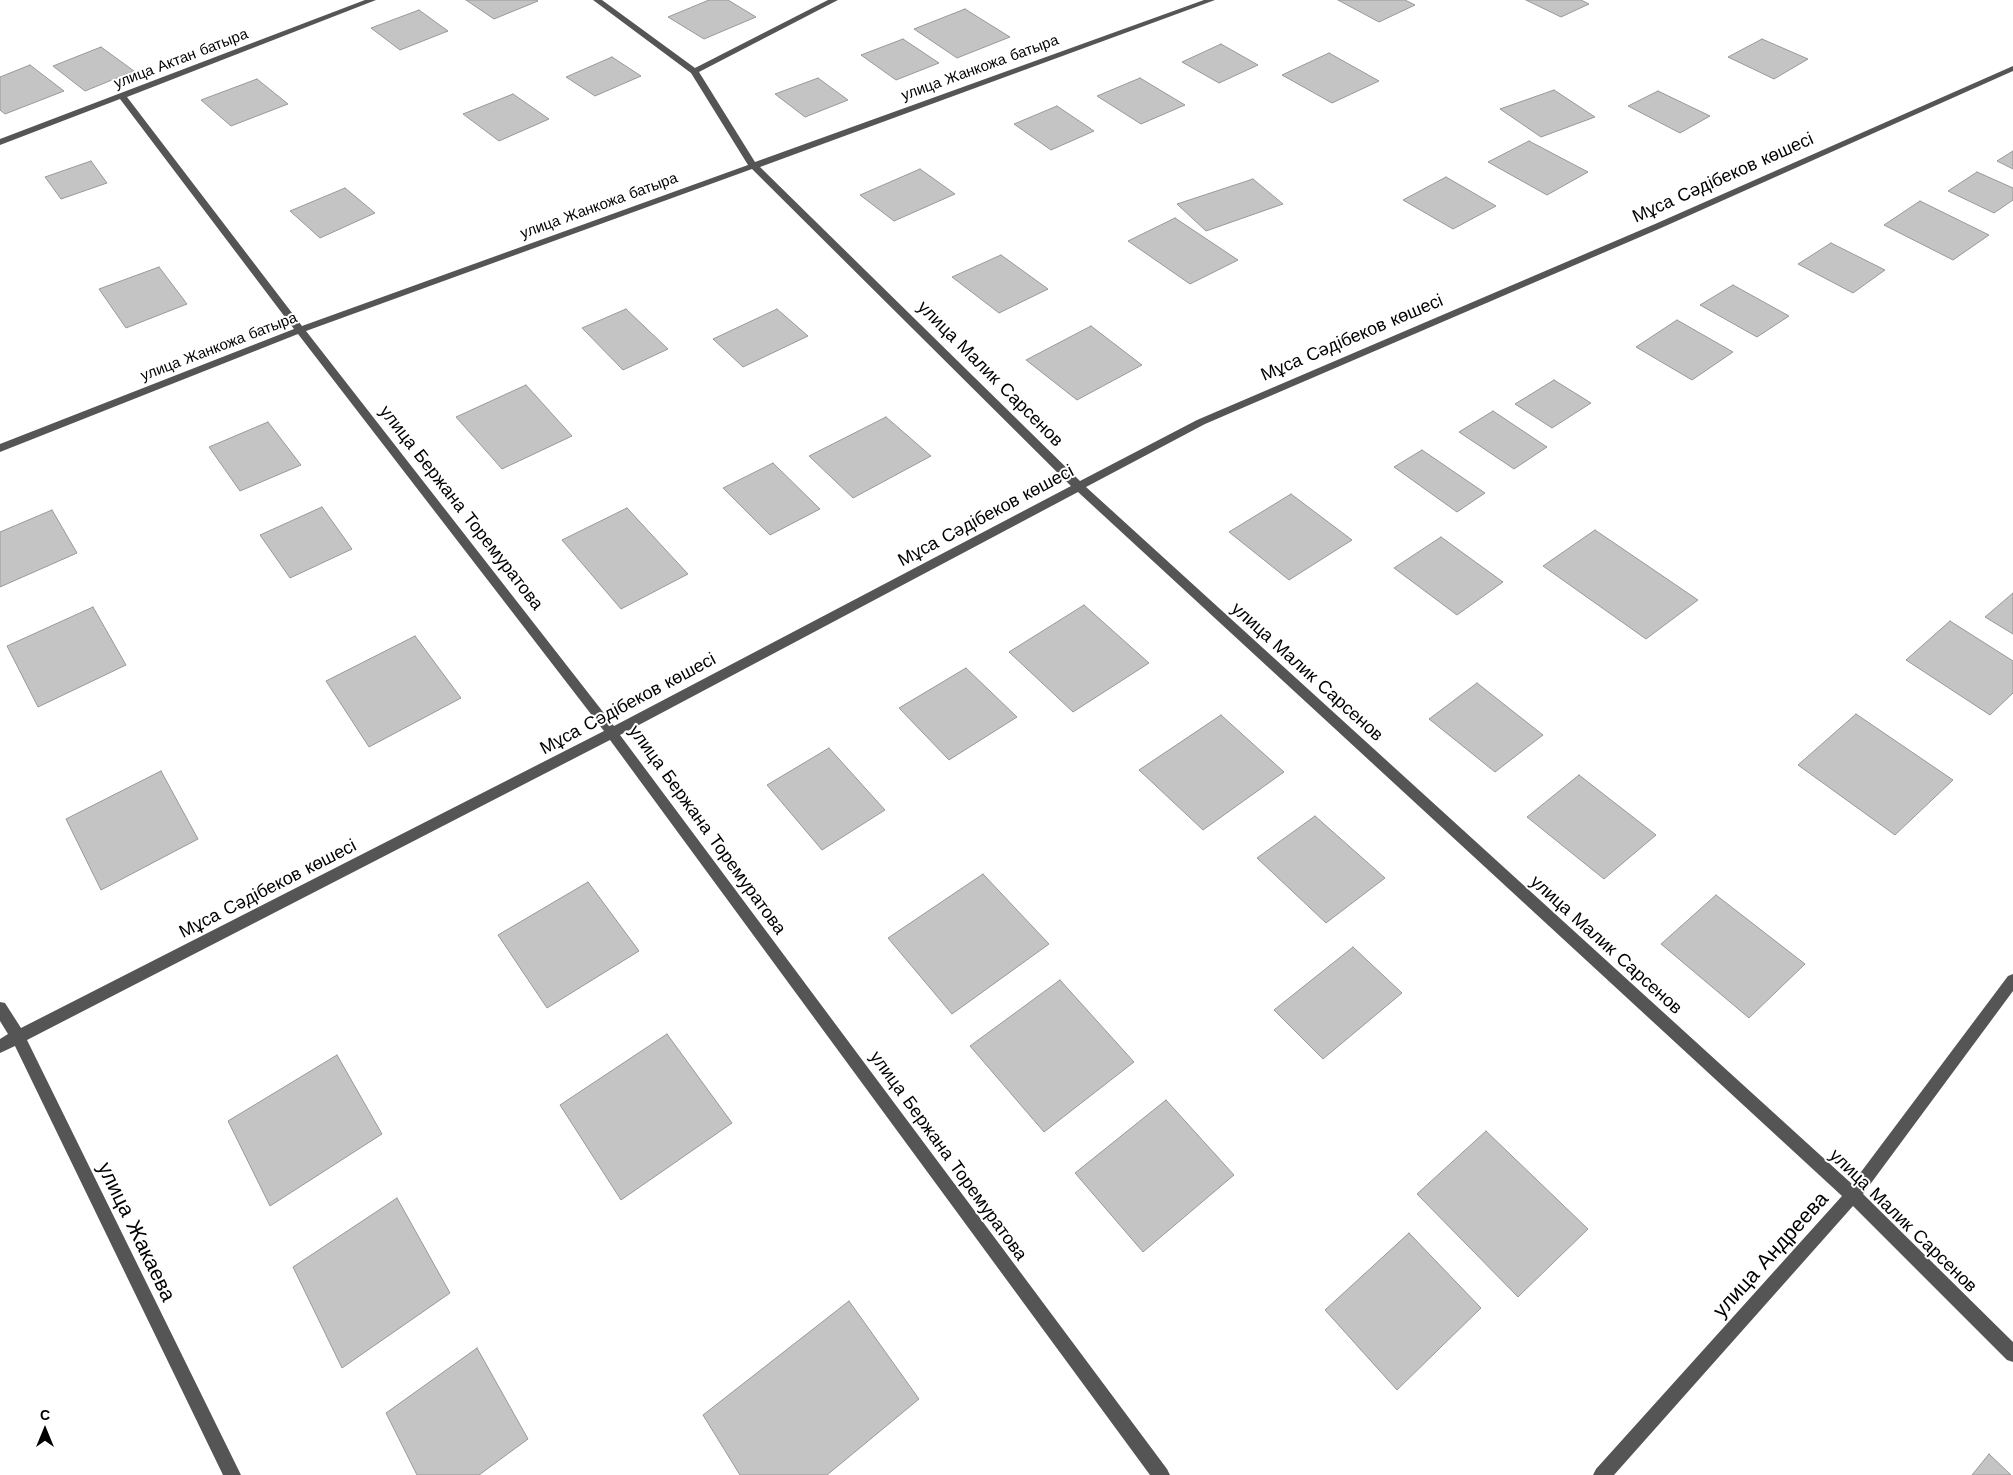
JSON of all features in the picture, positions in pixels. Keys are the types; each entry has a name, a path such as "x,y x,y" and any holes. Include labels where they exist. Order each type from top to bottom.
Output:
{"street":[{"name":"улица Актан батыра","path":"0,142 372,0"},
{"name":"улица Малик Сарсенов","path":"598,0 694,71 753,165 1079,486 1853,1195 2013,1354"},
{"path":"694,71 834,0"},
{"name":"улица Жанкожа батыра","path":"0,448 300,330 1211,0"},
{"name":"Мұса Сәдібеков көшесі","path":"0,1046 612,732 1201,422 1658,226 2013,68"},
{"name":"улица Бержана Торемуратова","path":"122,96 300,330 612,732 1161,1475"},
{"name":"улица Андреева","path":"1602,1475 1853,1195 2013,980"},
{"name":"улица Жакаева","path":"0,1008 18,1037 232,1475"}],"building":[{"path":"466,0 536,0 538,1 494,19"},
{"path":"709,0 728,0 756,17 704,39 668,17"},
{"path":"1338,0 1405,0 1415,5 1379,22"},
{"path":"1526,0 1581,0 1589,4 1561,17"},
{"path":"965,9 1010,37 957,58 914,29"},
{"path":"419,10 448,31 400,50 371,28"},
{"path":"903,39 939,63 896,80 861,55"},
{"path":"1762,39 1808,59 1774,79 1728,57"},
{"path":"1221,44 1258,65 1219,83 1182,62"},
{"path":"101,47 134,71 85,91 53,66"},
{"path":"1329,53 1379,81 1332,103 1282,75"},
{"path":"612,57 641,76 595,96 566,77"},
{"path":"30,65 64,91 5,114 0,110 0,77"},
{"path":"818,78 848,100 805,117 775,94"},
{"path":"1140,78 1185,105 1141,124 1097,96"},
{"path":"257,79 288,104 231,126 201,100"},
{"path":"1554,90 1595,117 1541,137 1500,109"},
{"path":"1658,91 1710,116 1680,133 1628,106"},
{"path":"513,94 549,119 499,141 463,114"},
{"path":"1057,106 1094,131 1051,150 1014,124"},
{"path":"1529,141 1588,172 1547,195 1488,162"},
{"path":"2013,151 2013,169 1997,161"},
{"path":"91,161 107,183 61,199 45,177"},
{"path":"920,169 955,194 894,221 860,195"},
{"path":"1977,172 2013,188 2013,200 1994,213 1948,191"},
{"path":"1446,177 1496,206 1453,229 1403,200"},
{"path":"1253,179 1283,204 1206,231 1177,204"},
{"path":"345,188 375,213 320,238 290,211"},
{"path":"1920,201 1989,235 1953,260 1884,225"},
{"path":"1175,218 1238,260 1190,284 1128,241"},
{"path":"1831,243 1885,270 1853,293 1798,264"},
{"path":"1001,255 1048,289 999,313 952,277"},
{"path":"159,267 187,304 126,328 99,289"},
{"path":"1733,285 1789,316 1757,337 1700,305"},
{"path":"626,309 668,349 623,370 582,328"},
{"path":"777,309 808,336 743,367 713,339"},
{"path":"1677,320 1733,352 1692,380 1636,347"},
{"path":"1091,326 1142,365 1077,400 1026,360"},
{"path":"1554,380 1591,403 1552,428 1515,404"},
{"path":"526,385 572,436 502,469 456,417"},
{"path":"1493,411 1547,447 1514,469 1459,432"},
{"path":"886,417 931,456 853,498 809,456"},
{"path":"268,422 301,465 240,491 209,447"},
{"path":"1422,450 1485,493 1457,512 1394,467"},
{"path":"773,463 820,509 770,535 723,488"},
{"path":"1291,494 1352,540 1289,580 1229,532"},
{"path":"322,507 352,549 290,578 260,535"},
{"path":"627,508 688,574 621,609 562,540"},
{"path":"52,510 77,553 0,587 0,532"},
{"path":"1595,530 1698,600 1646,639 1543,566"},
{"path":"1441,537 1503,582 1457,615 1394,568"},
{"path":"2013,593 2013,634 1985,617"},
{"path":"1084,605 1149,663 1073,712 1009,652"},
{"path":"93,607 126,665 38,707 7,646"},
{"path":"1950,621 2013,661 2013,693 1990,715 1906,660"},
{"path":"415,636 461,698 369,747 326,681"},
{"path":"966,668 1017,717 949,760 899,708"},
{"path":"1477,683 1543,735 1495,772 1429,719"},
{"path":"1856,714 1953,780 1895,835 1798,765"},
{"path":"1221,715 1284,772 1203,830 1139,770"},
{"path":"829,748 885,810 822,850 767,785"},
{"path":"161,771 198,839 101,890 66,819"},
{"path":"1579,775 1656,835 1604,879 1527,817"},
{"path":"1315,816 1385,878 1326,923 1257,858"},
{"path":"983,874 1049,944 952,1014 888,938"},
{"path":"588,882 639,951 547,1008 498,935"},
{"path":"1716,895 1805,964 1749,1018 1661,944"},
{"path":"1353,947 1402,993 1323,1059 1274,1010"},
{"path":"1060,980 1134,1062 1044,1132 970,1046"},
{"path":"667,1034 732,1123 621,1200 560,1105"},
{"path":"337,1055 382,1134 270,1206 228,1121"},
{"path":"1166,1100 1234,1175 1143,1252 1075,1173"},
{"path":"1486,1131 1588,1229 1518,1297 1417,1194"},
{"path":"397,1198 450,1293 342,1368 293,1267"},
{"path":"1409,1233 1481,1308 1397,1390 1325,1310"},
{"path":"849,1301 919,1399 827,1475 740,1475 703,1415"},
{"path":"477,1348 528,1439 479,1475 417,1475 386,1413"},
{"path":"1989,1454 2011,1475 1972,1475"}]}
